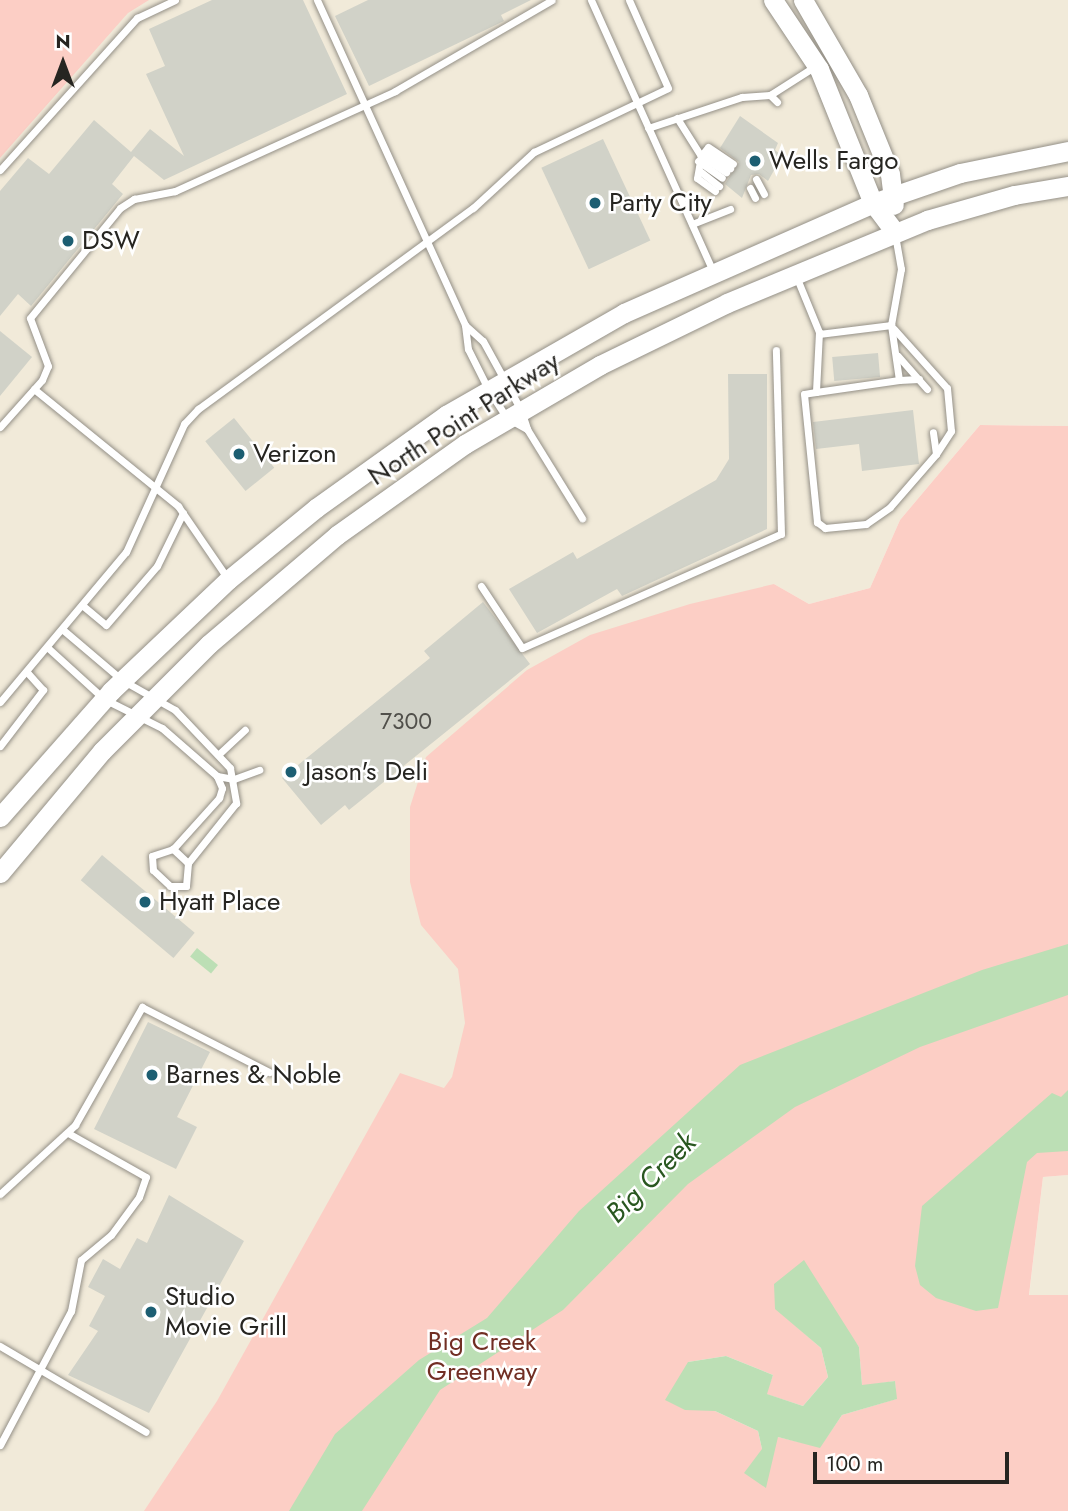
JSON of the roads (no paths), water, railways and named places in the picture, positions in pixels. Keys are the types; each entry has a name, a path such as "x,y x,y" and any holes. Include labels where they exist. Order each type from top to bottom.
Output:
{"street":[{"path":"773,0 817,65 873,203 895,232"},
{"path":"803,0 858,95 890,174 894,195 895,232"},
{"name":"North Point Parkway","path":"0,817 122,680 228,580 356,478 496,384 624,313 873,203 1007,161 1068,151"},
{"name":"North Point Parkway","path":"0,873 136,715 251,606 337,535 514,414 639,344 895,232 970,206 1068,186"}],"lane":[{"path":"0,170 137,18 175,0"},
{"path":"317,0 363,107 465,325 466,342 527,429 582,519"},
{"path":"0,427 34,389 48,366 30,318 120,208 134,199 175,191 363,107 552,0"},
{"path":"591,0 713,272"},
{"path":"0,702 126,552 157,489 184,424 198,409 473,208 534,152 668,88 629,0"},
{"path":"648,128 756,94 771,95 817,65"},
{"path":"771,95 777,102"},
{"path":"677,118 724,177 699,175 703,154"},
{"path":"692,224 731,206"},
{"path":"895,232 901,269 891,326 898,356 899,380"},
{"path":"795,274 819,334 816,392"},
{"path":"465,325 474,329 496,384 514,414 527,429"},
{"path":"819,334 891,326"},
{"path":"891,326 947,388 951,431 936,454 890,507 866,524 825,527 817,522 804,394 919,379"},
{"path":"481,586 522,648 781,534 776,350"},
{"path":"898,356 928,389"},
{"path":"34,389 183,513 228,580"},
{"path":"933,432 936,454"},
{"path":"82,605 106,625 157,566 183,513"},
{"path":"47,647 104,699 162,728 217,776 222,788 219,798 173,849 152,856 153,870 170,886 187,886 188,863 236,803 234,779 220,753 176,710 122,680 62,629"},
{"path":"0,746 43,690 26,671"},
{"path":"220,753 245,730"},
{"path":"217,776 234,779 259,770"},
{"path":"173,849 188,863"},
{"path":"0,1194 68,1133 142,1007 269,1072"},
{"path":"0,1445 71,1311 81,1260 111,1235 139,1197 146,1177 68,1133"},
{"path":"0,1346 146,1432"}],"water":[{"name":"Big Creek","path":"1068,944 1068,995 920,1047 795,1107 688,1184 563,1310 440,1390 362,1511 289,1511 335,1434 419,1360 487,1318 579,1211 740,1065 982,970"},
{"path":"197,948 218,965 211,974 190,957"},
{"path":"1068,1090 1068,1151 1037,1153 1027,1162 998,1308 976,1311 936,1298 920,1285 915,1266 922,1206 1052,1093 1061,1097"},
{"path":"804,1260 859,1347 862,1385 895,1381 897,1399 842,1415 820,1448 778,1437 766,1488 744,1473 762,1449 758,1431 715,1411 685,1410 665,1400 688,1362 726,1356 773,1375 767,1394 803,1406 828,1377 821,1348 775,1309 774,1284"}],"place":[{"name":"Wells Fargo","path":"755,161"},
{"name":"Party City","path":"595,203"},
{"name":"DSW","path":"68,241"},
{"name":"Verizon","path":"239,454"},
{"name":"Jason's Deli","path":"291,772"},
{"name":"Hyatt Place","path":"145,902"},
{"name":"Barnes & Noble","path":"152,1075"},
{"name":"Studio Movie Grill","path":"151,1312"}],"park label":[{"name":"Big Creek Greenway","path":"482,1357"}]}
